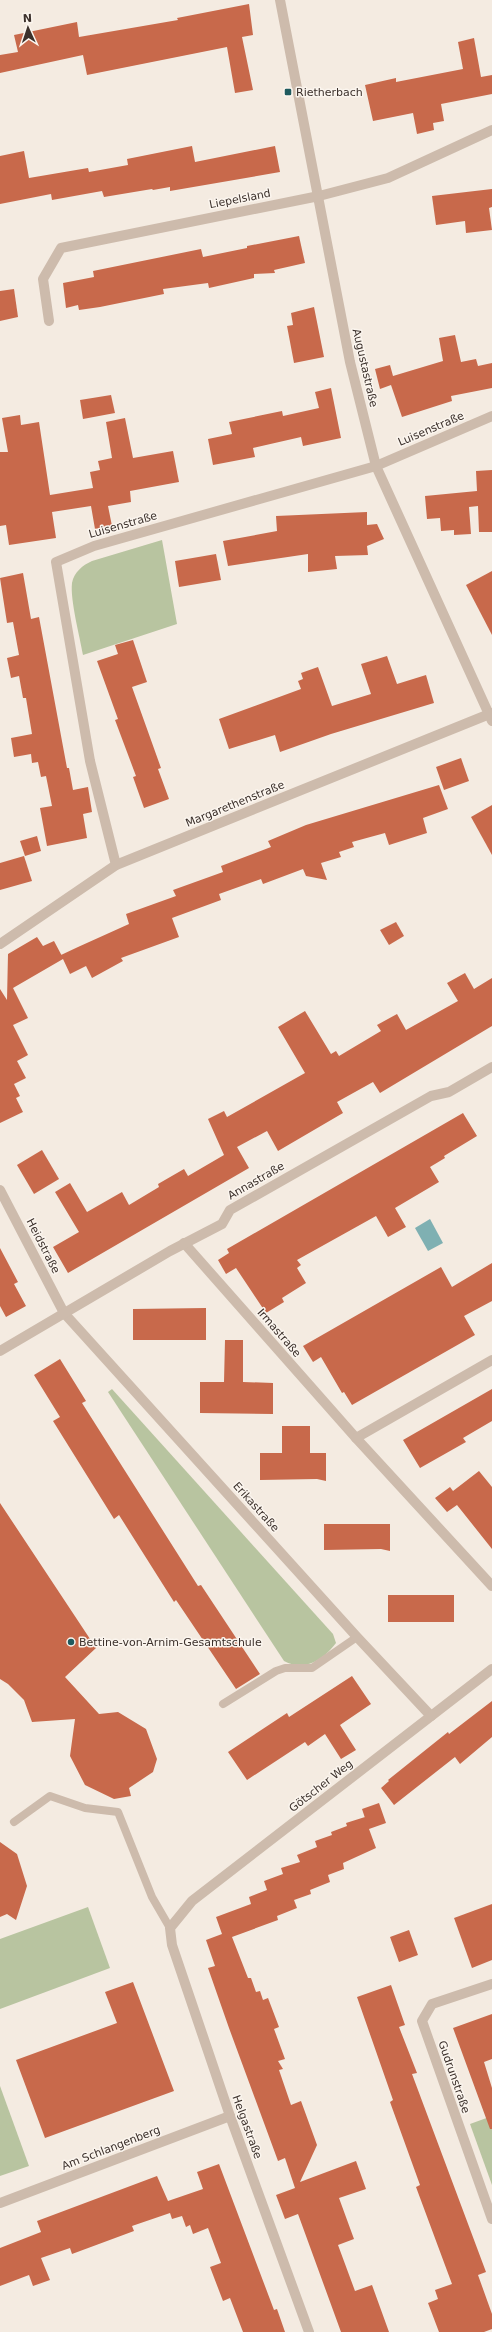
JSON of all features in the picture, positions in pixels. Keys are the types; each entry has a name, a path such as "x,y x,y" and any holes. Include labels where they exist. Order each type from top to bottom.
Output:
{"street":[{"name":"Augustastraße","path":"280,0 350,362 376,466 491,716"},
{"name":"Liepelsland","path":"49,321 43,278 61,248 319,196 388,178 492,130"},
{"name":"Luisenstraße","path":"116,866 90,761 56,562 94,546 376,466 492,416"},
{"name":"Margarethenstraße","path":"0,944 116,866 491,716"},
{"name":"Annastraße","path":"0,1351 184,1243 222,1224 230,1210 430,1096 449,1092 492,1067"},
{"name":"Heidstraße","path":"0,1190 64,1313"},
{"name":"Irmastraße","path":"184,1243 356,1438 492,1586"},
{"name":"Erikastraße","path":"64,1313 357,1637 431,1716"},
{"path":"356,1438 492,1360"},
{"name":"Götscher Weg","path":"170,1928 192,1902 492,1668"},
{"name":"Helgastraße","path":"170,1928 172,1945 230,2116 309,2332"},
{"name":"Gudrunstraße","path":"492,1984 432,2004 422,2021 492,2219"},
{"name":"Am Schlangenberg","path":"0,2203 230,2116"}],"lane":[{"path":"223,1704 276,1671 285,1668 312,1668 357,1637"},
{"path":"14,1822 50,1796 85,1808 118,1812 152,1897 170,1928"}],"green space":[{"path":"162,540 177,624 83,655 72,590 73,579 77,572 92,561"},
{"path":"112,1389 333,1634 336,1643 325,1655 306,1665 292,1664 284,1661 108,1392"},
{"path":"88,1907 110,1968 0,2009 0,1939"},
{"path":"0,2086 29,2166 0,2176"},
{"path":"492,2116 492,2185 470,2124"}],"water":[{"path":"430,1219 443,1243 428,1251 415,1228"}],"building":[{"path":"249,4 253,35 242,37 253,90 235,93 227,47 87,75 83,55 0,73 0,55 18,52 14,35 77,22 79,37 178,20 177,18"},
{"path":"474,38 481,77 492,75 492,94 441,104 444,121 433,123 434,130 417,134 413,113 373,121 365,85 396,78 396,82 463,69 458,42"},
{"path":"192,146 195,162 275,146 280,172 170,191 170,187 104,197 102,191 52,200 51,194 0,204 0,156 24,151 29,178 88,168 89,172 128,165 127,159"},
{"path":"492,189 492,207 489,208 492,230 466,233 465,221 436,225 432,196"},
{"path":"299,236 305,263 274,270 275,273 254,274 254,278 209,288 208,283 163,289 164,294 100,307 79,310 78,305 66,308 63,283 94,277 93,271 201,249 203,257 247,248 247,246"},
{"path":"14,289 18,317 0,321 0,291"},
{"path":"314,307 324,357 294,363 287,326 293,325 291,313"},
{"path":"455,335 461,362 476,359 478,366 492,363 492,388 451,396 452,401 402,417 391,385 380,389 375,369 390,365 393,376 443,361 439,338"},
{"path":"331,388 341,438 303,446 301,437 253,448 255,457 213,465 208,439 232,434 229,422 282,411 283,416 319,408 315,392"},
{"path":"111,395 115,413 83,419 80,400"},
{"path":"20,415 21,425 39,422 50,495 93,488 90,472 100,470 98,461 112,458 106,422 125,418 133,458 173,451 179,482 130,491 131,502 108,506 112,526 95,529 91,506 52,512 56,538 9,545 6,525 0,526 0,452 8,452 2,418"},
{"path":"492,470 492,532 479,532 478,506 469,507 471,534 454,535 454,530 441,531 440,518 427,519 425,496 477,491 476,471"},
{"path":"367,512 367,525 377,524 384,539 367,546 368,555 335,556 337,569 308,572 308,554 228,566 223,541 277,531 276,516"},
{"path":"216,554 221,580 179,587 175,561"},
{"path":"492,571 492,635 466,585"},
{"path":"23,573 31,619 39,617 67,768 69,768 73,790 88,787 92,812 83,814 87,838 47,846 40,808 52,806 46,776 41,777 38,762 32,763 31,754 14,757 11,738 32,734 26,698 23,698 19,676 11,678 7,658 19,655 13,622 7,623 0,578"},
{"path":"133,640 147,682 132,687 161,768 158,769 169,799 144,808 133,777 136,776 115,720 118,719 97,661 118,654 115,645"},
{"path":"387,656 397,684 426,675 434,703 331,734 280,752 275,735 229,749 219,719 301,689 298,681 303,679 301,673 318,667 332,706 371,694 361,664"},
{"path":"461,758 469,781 444,790 436,767"},
{"path":"439,785 448,809 423,818 427,833 389,845 385,833 352,842 354,847 339,852 341,857 321,863 327,880 306,876 303,869 263,884 261,879 219,894 221,900 172,918 179,937 121,958 123,961 92,978 86,966 70,974 63,959 13,988 28,1018 13,1025 28,1055 17,1061 26,1078 14,1084 20,1096 16,1098 23,1112 0,1123 0,989 7,1000 8,954 37,937 43,946 54,941 61,955 129,924 126,914 176,896 173,890 223,872 221,866 271,847 268,841 306,825"},
{"path":"492,805 492,855 471,817"},
{"path":"37,836 41,851 25,856 20,841"},
{"path":"24,856 32,881 0,890 0,863"},
{"path":"396,922 404,936 389,945 380,930"},
{"path":"465,973 474,989 492,978 492,1026 380,1093 373,1082 337,1102 343,1113 278,1151 267,1131 237,1147 249,1168 68,1273 53,1247 79,1232 55,1192 70,1183 87,1212 122,1192 129,1205 159,1187 158,1184 184,1169 188,1176 224,1155 208,1119 224,1111 227,1117 305,1073 278,1027 305,1011 331,1054 336,1051 339,1056 381,1031 377,1025 397,1014 406,1030 458,1001 447,983"},
{"path":"463,1113 477,1136 444,1156 445,1158 430,1167 439,1182 395,1208 406,1227 388,1237 376,1216 297,1260 301,1265 297,1268 306,1283 282,1298 284,1302 266,1313 236,1268 226,1274 218,1260 229,1253 227,1249"},
{"path":"42,1150 59,1179 34,1194 17,1165"},
{"path":"0,1248 18,1282 14,1284 26,1306 6,1317 0,1306"},
{"path":"492,1263 492,1301 464,1316 475,1335 352,1405 344,1392 342,1393 321,1357 313,1362 303,1346 441,1267 452,1287"},
{"path":"206,1308 206,1340 133,1340 133,1309"},
{"path":"225,1340 243,1340 243,1382 273,1383 273,1414 200,1413 200,1382 224,1382"},
{"path":"60,1359 86,1401 82,1403 198,1586 201,1585 260,1674 236,1689 176,1600 174,1602 119,1515 114,1519 53,1421 60,1417 34,1375"},
{"path":"492,1389 492,1421 463,1438 466,1442 420,1468 403,1440"},
{"path":"282,1426 310,1426 310,1453 326,1453 326,1481 317,1479 260,1480 260,1453 282,1453"},
{"path":"479,1471 492,1487 492,1549 457,1505 447,1512 435,1498 450,1487 453,1491"},
{"path":"0,1503 96,1648 65,1677 99,1714 118,1712 146,1729 157,1759 153,1772 129,1788 131,1796 114,1799 85,1785 70,1756 75,1719 32,1722 24,1700 8,1684 0,1679"},
{"path":"324,1524 390,1524 390,1551 381,1549 324,1550"},
{"path":"388,1595 454,1595 454,1622 388,1622"},
{"path":"352,1676 371,1704 340,1725 356,1750 341,1759 325,1734 308,1746 305,1742 247,1780 228,1752 287,1713 289,1717"},
{"path":"492,1701 492,1737 460,1764 455,1757 394,1805 381,1788 389,1781 388,1780 448,1732 449,1734"},
{"path":"379,1803 386,1823 369,1829 376,1848 343,1863 344,1869 328,1875 330,1882 310,1890 311,1894 294,1900 297,1908 277,1916 278,1920 232,1937 248,1978 251,1978 256,1992 260,1991 263,2000 268,1998 279,2027 274,2029 285,2059 278,2061 283,2069 279,2070 291,2105 301,2101 317,2145 300,2182 356,2161 366,2189 339,2198 354,2239 338,2245 355,2291 372,2285 389,2332 341,2332 298,2214 285,2219 276,2195 295,2188 285,2158 278,2161 229,2028 208,1968 215,1966 206,1940 222,1934 216,1917 251,1904 249,1897 267,1890 264,1881 283,1874 281,1868 300,1862 297,1855 317,1847 315,1841 332,1835 331,1832 347,1826 346,1823 365,1817 362,1809"},
{"path":"0,1842 17,1854 27,1886 16,1920 7,1914 0,1917"},
{"path":"492,1904 492,1960 472,1968 454,1918"},
{"path":"409,1930 418,1955 399,1962 390,1937"},
{"path":"133,1982 174,2091 45,2138 16,2060 117,2023 105,1992"},
{"path":"391,1985 405,2025 399,2027 417,2073 412,2074 486,2272 478,2275 492,2314 492,2329 484,2332 439,2332 428,2303 438,2299 435,2290 452,2284 416,2187 420,2185 390,2102 393,2100 357,1997"},
{"path":"492,2014 492,2059 484,2062 492,2088 492,2129 490,2129 453,2028"},
{"path":"219,2164 274,2310 277,2309 285,2332 243,2332 230,2298 223,2301 210,2267 221,2263 208,2228 193,2234 190,2225 186,2227 182,2216 172,2219 170,2213 132,2226 134,2231 72,2254 70,2248 41,2258 50,2280 33,2286 29,2275 0,2286 0,2248 41,2232 37,2221 157,2176 168,2201 203,2189 197,2172"}],"place":[{"name":"Rietherbach","path":"288,92"},
{"name":"Bettine-von-Arnim-Gesamtschule","path":"71,1642"}]}
